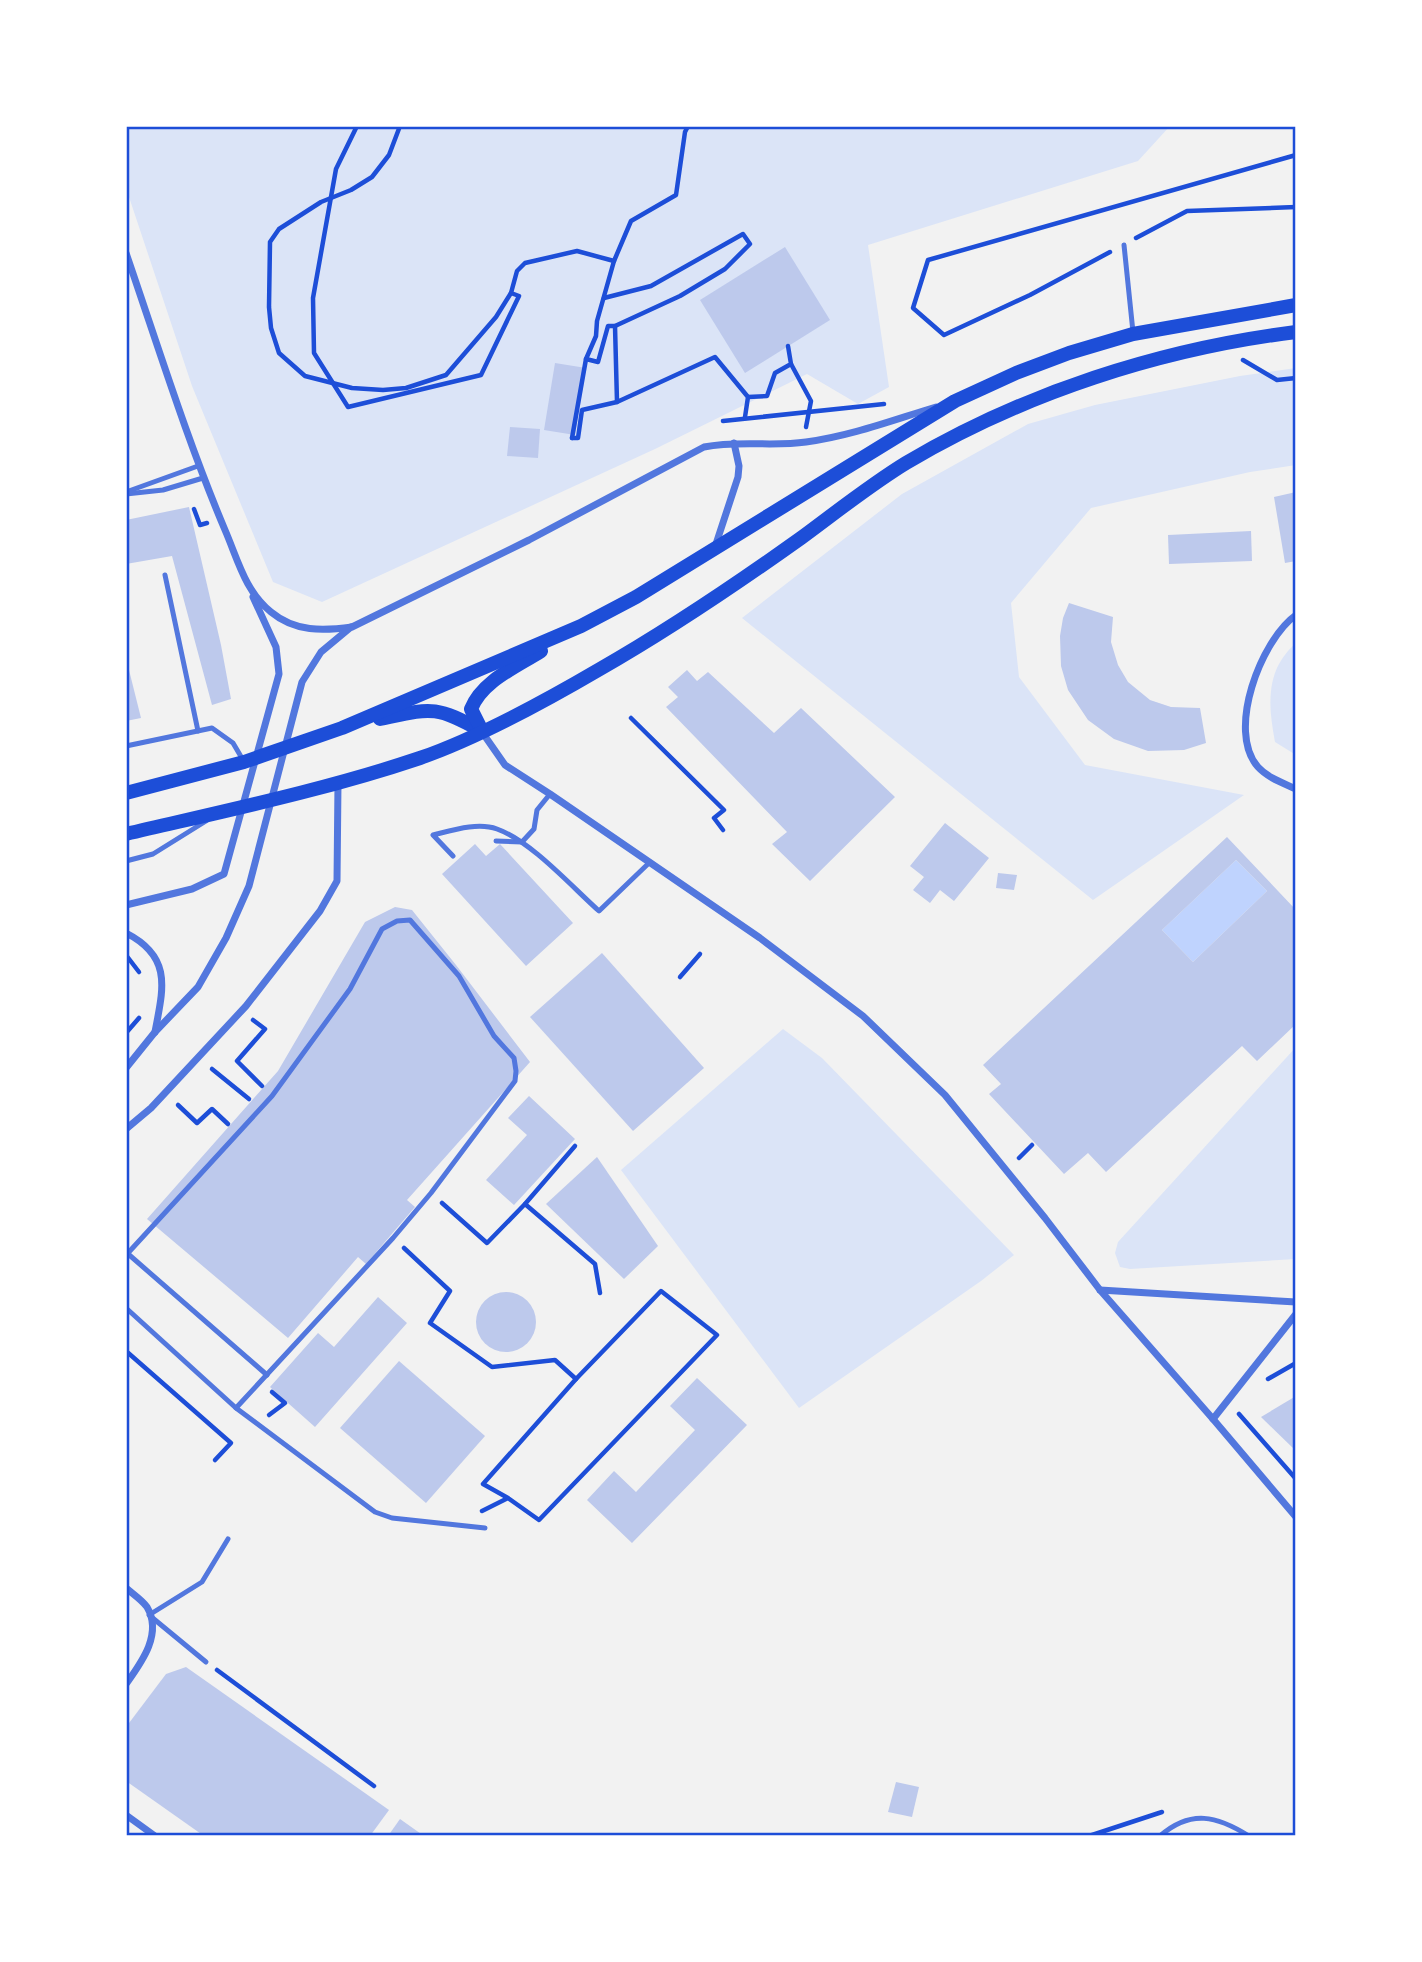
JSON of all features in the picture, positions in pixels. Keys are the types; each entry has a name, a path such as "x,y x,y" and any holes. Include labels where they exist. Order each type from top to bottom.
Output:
{"main road":[{"path":"482,731 471,709 475,697 486,686 955,401 1058,357 1133,334 1296,305"},
{"path":"126,834 338,783 423,757 482,731 599,670 703,608 904,464 972,427 1084,380 1222,345 1296,332"},
{"path":"126,793 244,762 342,729 581,626"},
{"path":"342,729 425,709 448,713 482,731"}],"street":[{"path":"126,253 198,466 249,590 276,647 279,674 224,874 192,889 126,905"},
{"path":"126,1068 155,1032 198,987 226,938 249,886 302,682 321,652 352,627 529,540 704,447 734,443 804,442 841,436 955,401"},
{"path":"715,547 738,477 739,466 734,443"},
{"path":"249,590 287,624 330,630 352,627"},
{"path":"1296,615 1267,649 1259,665 1248,705 1246,726 1248,746 1257,767 1296,789"},
{"path":"482,731 505,765 760,938 863,1017 945,1095 1100,1290 1296,1517"},
{"path":"126,1129 151,1108 246,1006 320,911 337,881 338,783"},
{"path":"126,933 148,948 159,966 163,986 155,1032"},
{"path":"1100,1290 1296,1302"},
{"path":"1213,1419 1296,1314"},
{"path":"126,1588 147,1607 152,1632 146,1656 126,1684"},
{"path":"126,1815 155,1836"}],"lane":[{"path":"1124,245 1133,334"},
{"path":"126,493 198,466"},
{"path":"126,493 163,489 203,478"},
{"path":"165,575 198,731"},
{"path":"126,746 212,728 227,737 244,762"},
{"path":"496,841 522,842 534,830 537,810 550,794"},
{"path":"126,861 153,854 220,812"},
{"path":"453,856 433,835 465,828 496,828 522,842 599,911 650,862"},
{"path":"236,1408 267,1375 275,1365 393,1238 431,1193 515,1081 514,1058 494,1036 459,976 410,920 397,921 382,929 350,989 272,1096 127,1253 267,1375"},
{"path":"126,983 126,1000"},
{"path":"126,1308 236,1408 375,1512 392,1518 485,1528"},
{"path":"206,1662 149,1615 202,1582 228,1539"},
{"path":"1160,1836 1187,1819 1209,1818 1231,1825 1249,1836"}],"path":[{"path":"357,126 336,169 313,298 314,352 348,407 481,375 519,296 512,293"},
{"path":"400,126 389,155 372,177 351,190 321,202 279,229 270,242 271,328 279,354 305,376 352,388 383,390 406,388 446,375 496,317 512,293 517,271 525,263 577,251 614,261"},
{"path":"688,126 676,195 631,221 614,261 597,321 596,336 586,359 572,438 578,438 582,410 617,402 715,357 748,397 745,417"},
{"path":"1296,155 928,260 913,308 944,335 1030,295 1187,211 1296,206"},
{"path":"586,359 598,362 608,326 615,326 680,296 725,269 750,244 743,234 651,286 604,298"},
{"path":"615,326 617,402"},
{"path":"1222,345 1235,356 1277,380 1296,378"},
{"path":"788,346 791,364 811,401 804,442"},
{"path":"748,397 767,396 775,373 791,364"},
{"path":"723,421 885,404"},
{"path":"194,509 200,525 207,522"},
{"path":"631,718 724,810 713,818 723,830"},
{"path":"680,977 700,954"},
{"path":"252,1020 265,1029 237,1061 272,1096"},
{"path":"212,1069 251,1101"},
{"path":"178,1105 197,1123 212,1109 239,1134"},
{"path":"1019,1158 1032,1145"},
{"path":"431,1193 487,1243 525,1205 575,1146"},
{"path":"525,1205 595,1264 600,1293"},
{"path":"393,1238 450,1292 430,1322 492,1367 555,1360 576,1379"},
{"path":"662,1291 717,1335 539,1520 508,1498 483,1484 576,1379 662,1291"},
{"path":"126,1351 232,1443 215,1461"},
{"path":"258,1424 285,1403 267,1388 280,1373 275,1365"},
{"path":"1226,1400 1296,1479"},
{"path":"453,1524 508,1498"},
{"path":"206,1662 374,1786"},
{"path":"1089,1836 1164,1812"}],"shaded area":[{"path":"126,126 1170,126 1138,161 868,245 889,387 858,404 807,374 655,449 322,602 273,582 192,386 126,188"},
{"path":"1296,368 1296,465 1250,472 1091,508 1011,603 1019,677 1085,765 1244,795 1093,900 742,618 902,494 1028,424 1095,405 1240,376"},
{"path":"1296,643 1296,755 1275,742 1270,702 1274,676 1286,653"},
{"path":"783,1029 822,1058 1014,1255 799,1408 621,1170"},
{"path":"1296,1047 1296,1259 1130,1269 1120,1267 1115,1253 1118,1242"}],"water":[{"path":"1236,860 1267,891 1193,962 1162,930"}],"building":[{"path":"785,247 830,320 745,373 700,300"},
{"path":"555,363 586,368 575,435 544,430"},
{"path":"510,427 540,429 538,458 507,456"},
{"path":"1296,492 1296,561 1285,563 1274,497"},
{"path":"189,507 231,699 212,705 172,556 126,564 126,520"},
{"path":"1251,531 1252,561 1169,564 1168,535"},
{"path":"1069,603 1113,617 1111,642 1118,665 1128,682 1150,700 1171,707 1200,708 1206,743 1184,750 1148,751 1114,739 1088,720 1068,690 1061,666 1060,636"},
{"path":"126,658 141,718 126,721"},
{"path":"687,670 697,681 708,672 774,733 801,708 895,797 810,881 772,844 787,832 666,707 678,697 668,687"},
{"path":"945,823 989,858 954,901 940,890 930,903 913,890 924,877 910,866"},
{"path":"1227,837 1296,910 1296,1024 1257,1061 1242,1046 1106,1172 1088,1153 1064,1174 989,1094 1001,1084 983,1065","holes":["1236,860 1267,891 1193,962 1162,930"]},
{"path":"475,844 486,856 500,844 573,923 526,966 442,874"},
{"path":"998,873 1017,875 1014,890 996,888"},
{"path":"395,907 412,910 530,1062 407,1200 415,1207 366,1264 358,1257 288,1338 147,1219 278,1071 365,922"},
{"path":"602,953 704,1068 633,1131 530,1017"},
{"path":"529,1096 575,1139 514,1205 486,1180 527,1135 508,1118"},
{"path":"597,1157 658,1246 624,1279 546,1204"},
{"path":"506,1292 527,1301 536,1322 527,1343 506,1352 485,1343 476,1322 485,1301"},
{"path":"378,1297 407,1323 315,1427 270,1387 318,1333 334,1347"},
{"path":"399,1361 485,1436 426,1503 340,1428"},
{"path":"697,1378 747,1425 632,1543 587,1500 614,1471 636,1492 695,1430 670,1406"},
{"path":"1296,1396 1296,1451 1261,1417"},
{"path":"186,1667 389,1810 370,1836 204,1836 126,1781 126,1727 166,1674"},
{"path":"896,1782 919,1787 912,1817 888,1812"},
{"path":"400,1819 424,1836 388,1836"}]}
